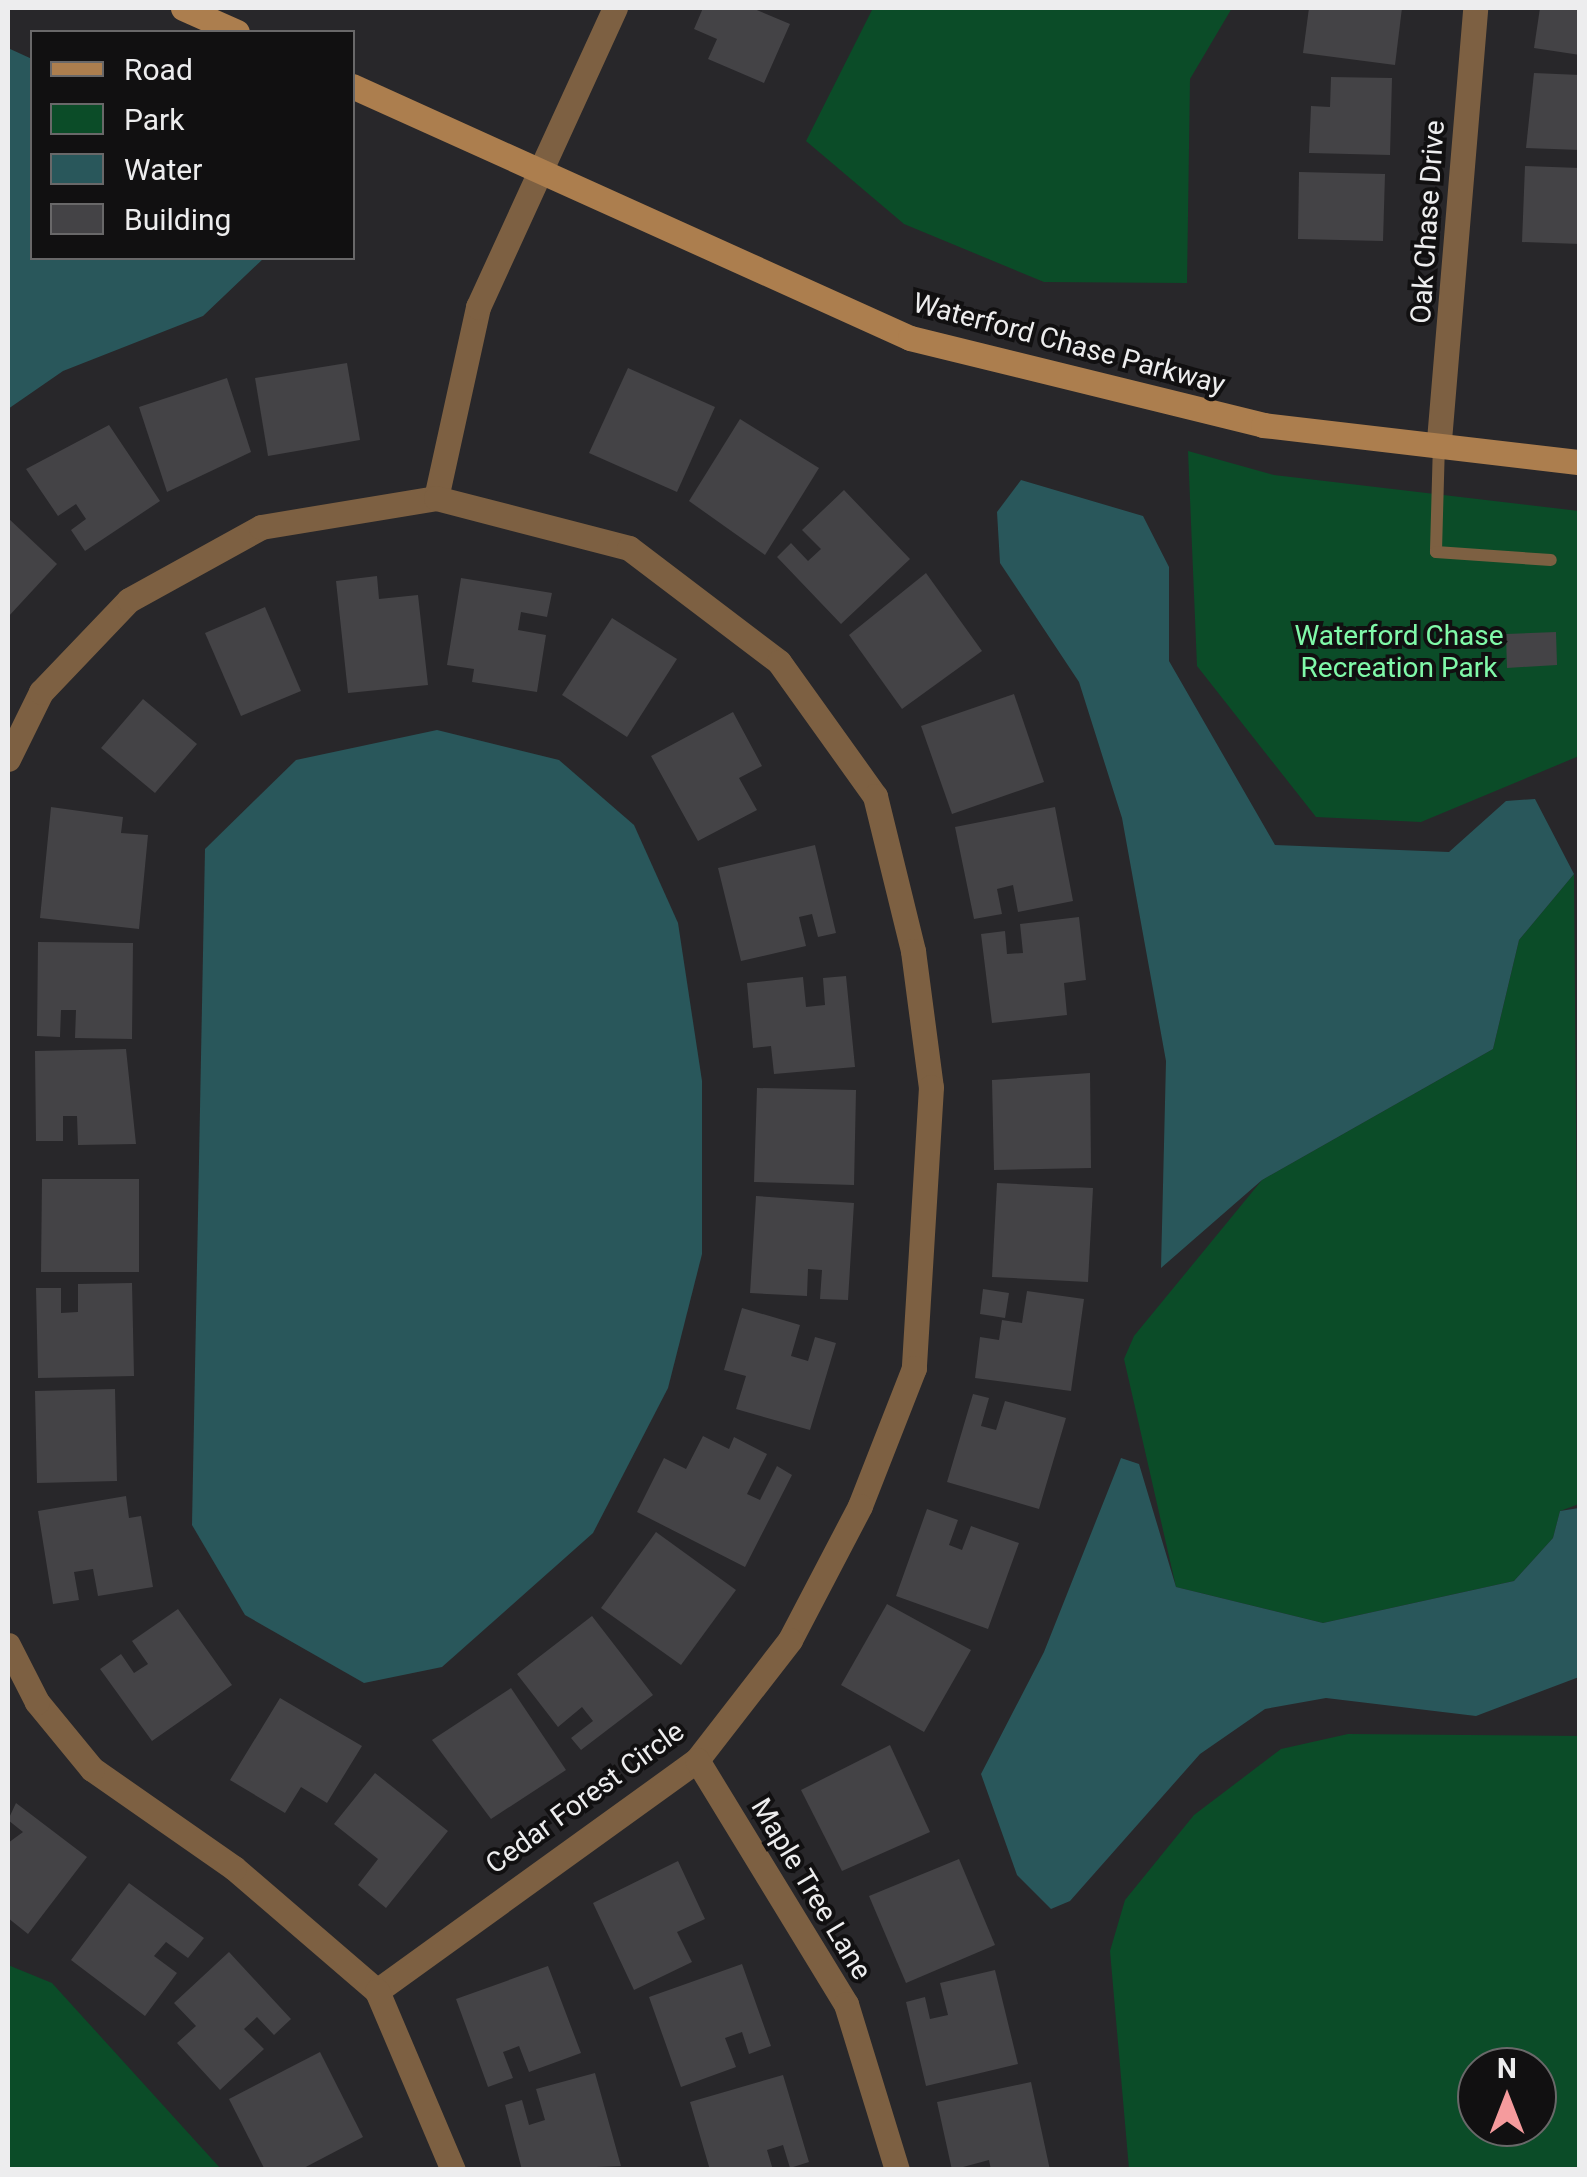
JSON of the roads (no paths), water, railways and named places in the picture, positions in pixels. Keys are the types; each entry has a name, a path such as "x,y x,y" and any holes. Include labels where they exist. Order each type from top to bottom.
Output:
{"street":[{"path":"183,8 232,30"},
{"path":"436,498 478,307 614,8"},
{"name":"Oak Chase Drive","path":"1439,440 1474,8"},
{"name":"Waterford Chase Parkway","path":"355,87 910,338 1263,426 1439,440 1580,462"},
{"name":"Cedar Forest Circle","path":"8,759 42,692 130,600 261,527 436,498 629,548 780,662 875,796 913,951 932,1087 914,1368 860,1506 790,1640 697,1760 377,1991"},
{"path":"8,1645 37,1702 92,1769 234,1868 377,1991 453,2170"},
{"name":"Maple Tree Lane","path":"697,1760 846,2004 898,2170"}],"lane":[{"path":"1439,440 1436,552 1551,560"}],"water":[{"path":"8,48 30,58 30,260 262,260 203,316 63,371 8,409"},
{"path":"1021,480 1143,516 1169,567 1169,661 1275,845 1449,852 1506,801 1535,799 1574,874 1519,940 1493,1049 1262,1180 1161,1268 1166,1061 1122,818 1079,682 1000,563 997,512"},
{"path":"437,730 559,760 634,825 678,923 702,1081 702,1254 668,1388 593,1533 442,1667 364,1683 245,1615 192,1525 205,849 296,760"},
{"path":"1121,1458 1139,1464 1176,1587 1323,1623 1514,1581 1553,1538 1560,1511 1579,1508 1579,1677 1476,1716 1326,1698 1265,1709 1200,1754 1070,1901 1051,1909 1017,1875 981,1774 1044,1652"}],"park label":[{"name":"Waterford Chase Recreation Park","path":"1399,652"}]}
